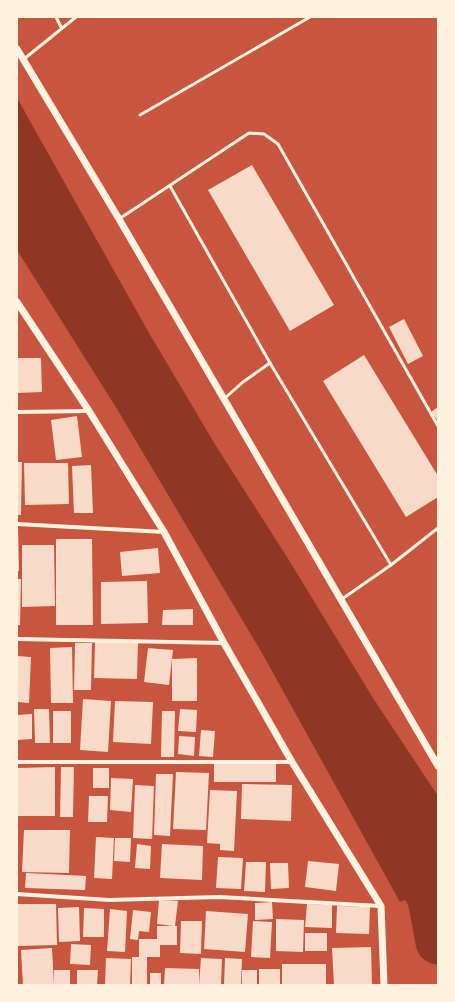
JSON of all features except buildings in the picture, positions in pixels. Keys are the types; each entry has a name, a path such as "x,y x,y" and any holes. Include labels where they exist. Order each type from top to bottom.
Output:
{"street":[{"path":"17,49 119,219 438,766"},
{"path":"17,302 89,411 164,532 224,643 292,762 381,906 384,985"},
{"path":"17,412 89,411"},
{"path":"17,524 164,532"},
{"path":"17,639 224,643"},
{"path":"17,762 292,762"},
{"path":"17,894 109,900 219,897 381,906"}],"lane":[{"path":"56,17 61,27"},
{"path":"23,59 61,27 76,17"},
{"path":"140,115 310,17"},
{"path":"119,219 249,133 264,134 278,144 438,426"},
{"path":"170,186 270,363 391,565"},
{"path":"224,398 243,382 270,363"},
{"path":"342,600 391,565 438,528"}],"shaded area":[{"path":"17,98 149,333 216,446 287,557 373,698 438,796 438,888 400,902 262,653 117,409 17,250"}],"waterway":[{"path":"398,837 410,857 430,899 438,942"}]}
